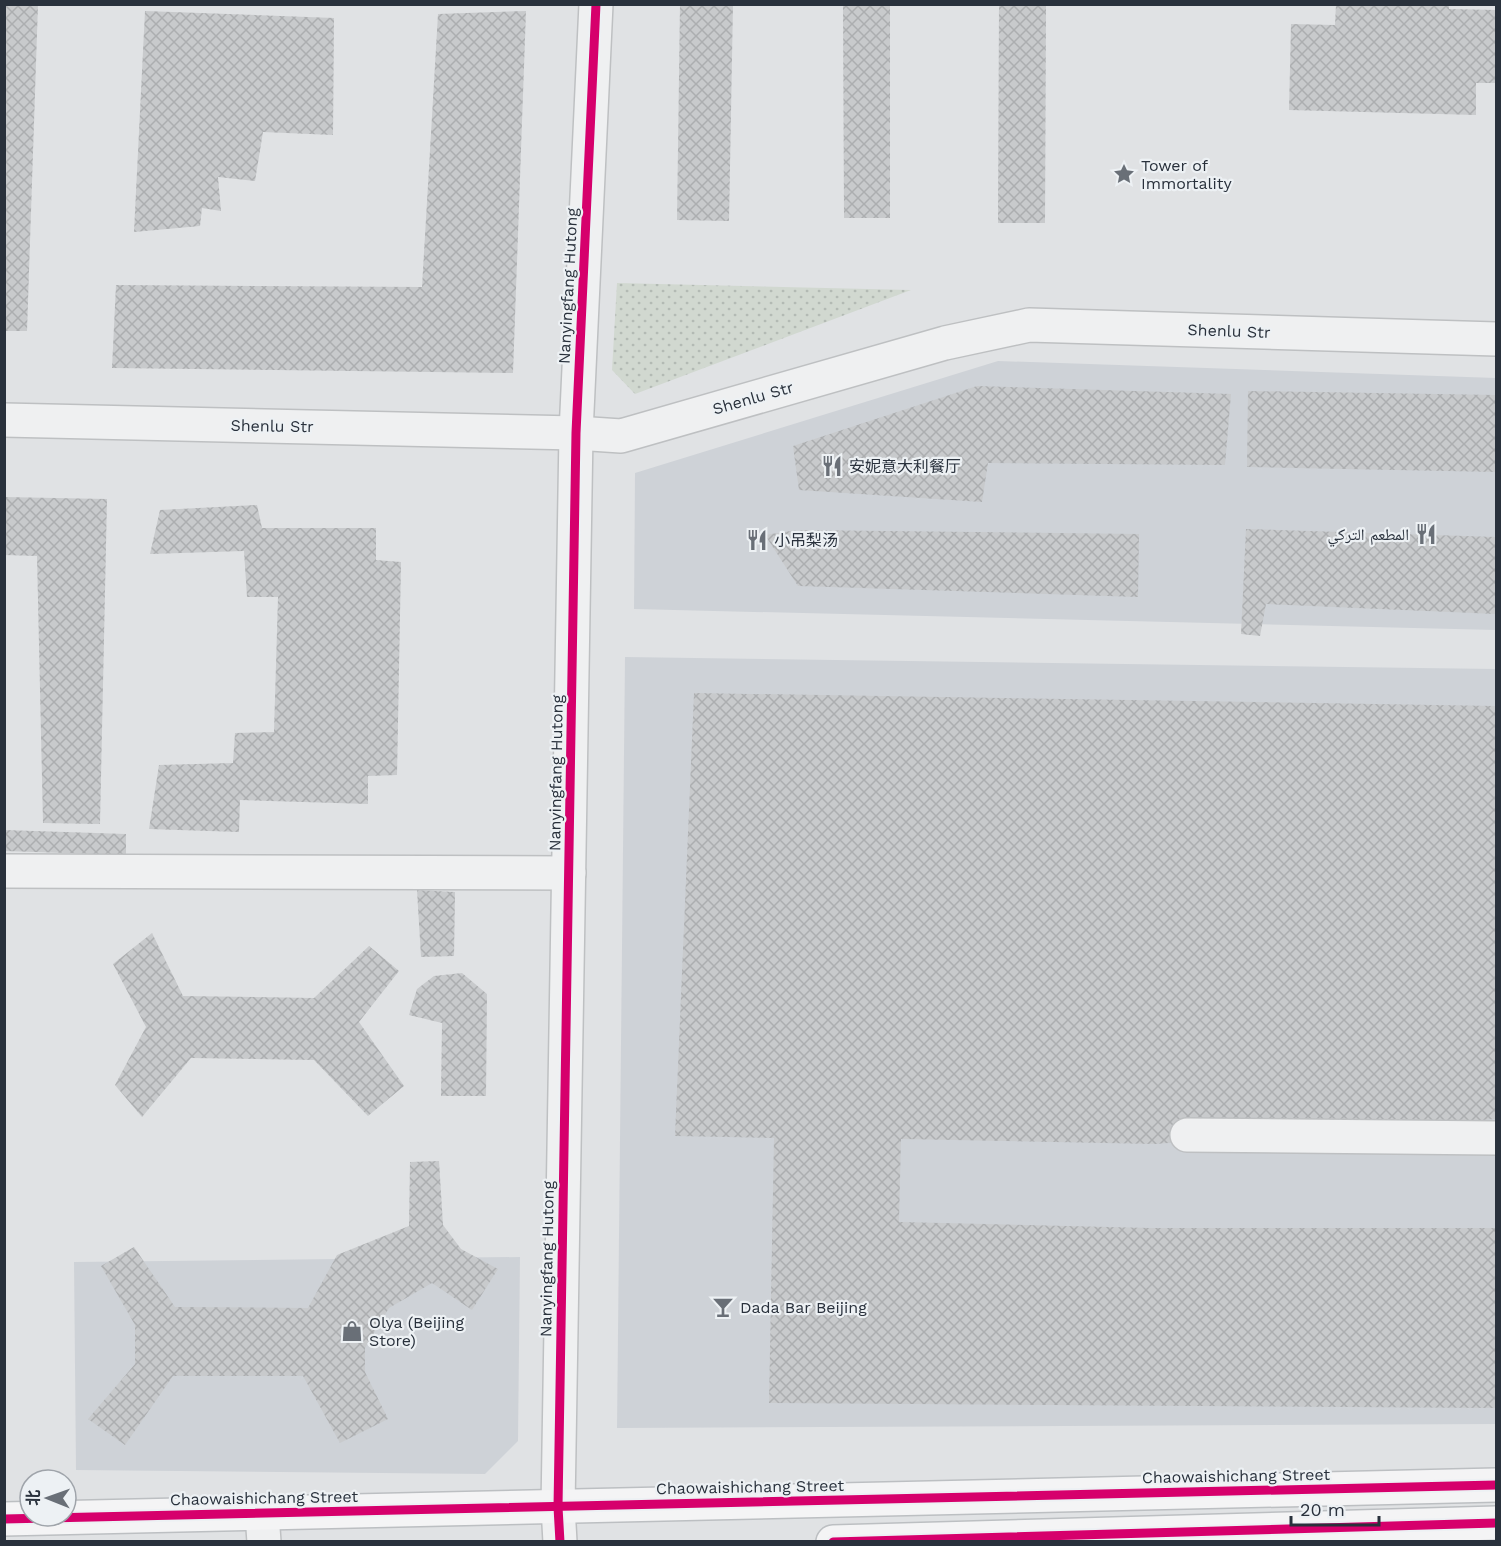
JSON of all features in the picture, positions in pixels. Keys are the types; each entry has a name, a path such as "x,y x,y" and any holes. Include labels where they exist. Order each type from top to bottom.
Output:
{"main road":[{"name":"Chaowaishichang Street","path":"4,1519 263,1528 558,1507 1497,1485"},
{"path":"833,1542 1497,1523"}],"street":[{"name":"Nanyingfang Hutong","path":"561,1542 558,1507 576,433 596,4"},
{"name":"Shenlu Str","path":"4,420 576,433 621,436 945,342 1029,325 1497,339"},
{"path":"4,871 569,873"},
{"path":"1187,1135 1497,1138"}],"shaded area":[{"path":"617,283 911,290 635,394 612,370"},
{"path":"998,361 1496,378 1496,630 634,609 635,473"},
{"path":"625,657 1496,669 1496,1424 617,1428"},
{"path":"520,1257 518,1441 485,1474 78,1470 76,1468 74,1262"}],"building":[{"path":"38,4 27,331 4,331 4,6"},
{"path":"680,4 733,4 729,221 677,220"},
{"path":"843,4 890,4 890,218 844,218"},
{"path":"999,4 1046,4 1045,223 998,223"},
{"path":"1336,4 1449,4 1449,9 1496,10 1496,83 1476,83 1476,115 1289,110 1291,24 1335,25"},
{"path":"145,11 334,18 333,135 263,132 255,181 218,177 221,211 202,208 200,226 134,232"},
{"path":"526,11 513,373 112,368 116,285 422,287 438,14"},
{"path":"977,386 1231,394 1225,465 988,463 982,502 799,490 793,446"},
{"path":"1248,391 1496,395 1496,472 1247,467"},
{"path":"4,497 107,499 100,824 43,823 37,556 4,555"},
{"path":"257,505 262,528 376,528 376,560 401,562 397,775 368,776 368,804 240,800 239,832 149,829 159,765 233,763 235,733 274,732 278,597 247,597 244,551 150,554 160,510"},
{"path":"1246,529 1496,537 1496,614 1266,604 1260,636 1241,634"},
{"path":"797,530 1139,534 1138,597 798,586 765,535"},
{"path":"694,693 1496,706 1496,1119 1155,1144 901,1139 899,1222 1150,1228 1496,1228 1496,1408 769,1403 774,1138 675,1136"},
{"path":"4,830 126,834 126,855 4,851"},
{"path":"417,890 455,892 454,956 421,957"},
{"path":"152,933 183,996 314,998 369,946 399,971 359,1022 404,1086 368,1116 314,1060 191,1058 142,1117 115,1085 146,1027 113,964"},
{"path":"462,973 487,994 486,1096 441,1096 442,1023 409,1015 417,989 434,976"},
{"path":"439,1161 443,1225 461,1249 498,1269 472,1310 432,1283 389,1308 365,1348 365,1372 388,1419 340,1443 303,1376 173,1376 125,1445 88,1419 135,1364 135,1325 101,1266 134,1247 175,1307 308,1308 337,1255 409,1226 410,1162"}],"cycle path":[{"path":"560,1542 558,1507 576,433 596,4"},
{"path":"4,1519 1496,1485"},
{"path":"833,1542 1496,1523"}],"place":[{"name":"Tower of Immortality","path":"1124,174"},
{"name":"安妮意大利餐厅","path":"832,466"},
{"name":"المطعم التركي","path":"1426,534"},
{"name":"小吊梨汤","path":"757,540"},
{"name":"Dada Bar Beijing","path":"723,1307"},
{"name":"Olya (Beijing Store)","path":"352,1331"}]}
